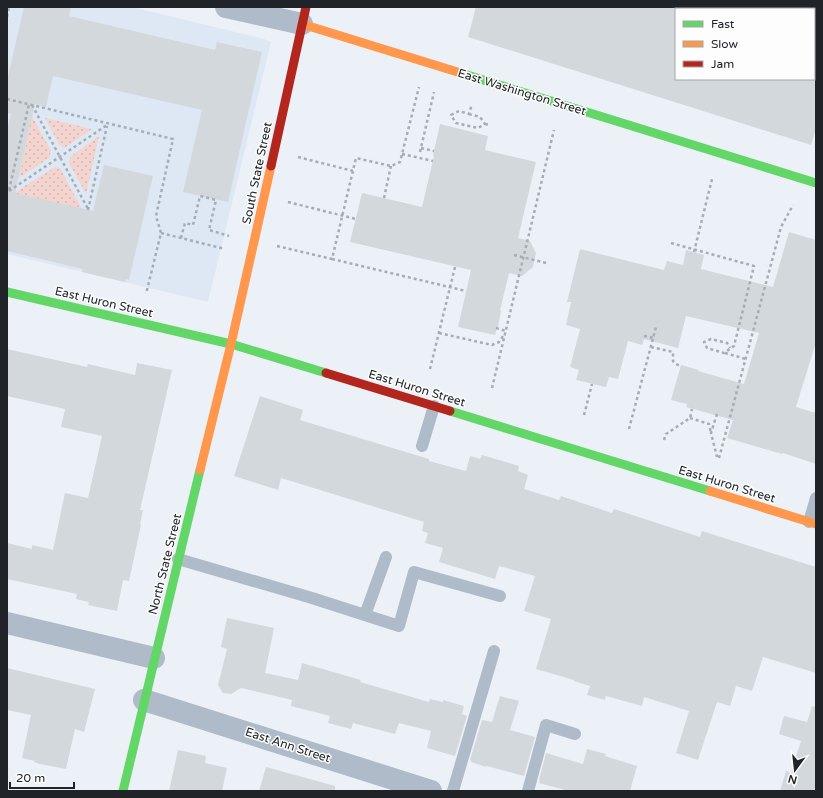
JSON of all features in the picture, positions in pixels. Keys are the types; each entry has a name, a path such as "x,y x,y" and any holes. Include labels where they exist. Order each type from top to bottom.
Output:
{"main road":[{"name":"East Washington Street","path":"304,15 816,183"},
{"name":"South State Street","path":"231,344 304,15"},
{"name":"East Huron Street","path":"7,292 231,344 812,523"},
{"name":"North State Street","path":"123,791 231,344"}],"street":[{"name":"East Washington Street","path":"226,7 304,15"},
{"path":"7,623 154,658"},
{"name":"East Ann Street","path":"144,700 431,791"}],"lane":[{"path":"422,446 434,406"},
{"path":"812,523 816,498"},
{"path":"365,615 386,556"},
{"path":"178,559 399,626 414,572 500,596"},
{"path":"453,791 494,651"},
{"path":"528,791 546,726 575,734"}],"path":[{"path":"7,17 9,7"},
{"path":"332,260 356,158 392,166 400,162 418,87"},
{"path":"420,152 434,92"},
{"path":"7,99 173,139 156,216 161,233 146,294"},
{"path":"31,104 88,209 108,124"},
{"path":"31,104 9,190 108,124"},
{"path":"469,114 472,104"},
{"path":"485,124 480,117 459,111 451,115 456,123 478,128 485,124 491,125"},
{"path":"492,388 554,130"},
{"path":"421,148 434,151"},
{"path":"402,154 433,161"},
{"path":"298,157 353,171"},
{"path":"384,198 392,166"},
{"path":"694,251 712,179"},
{"path":"181,238 185,223 193,225 200,196 216,200 209,230 229,236"},
{"path":"288,202 356,219"},
{"path":"690,418 709,424 718,457 781,227 793,205"},
{"path":"161,233 225,249"},
{"path":"671,243 694,251 754,266 734,346 724,353"},
{"path":"278,246 466,291"},
{"path":"514,255 546,263"},
{"path":"430,369 455,267"},
{"path":"629,429 656,327"},
{"path":"496,328 505,332"},
{"path":"439,333 492,345 499,342 505,332"},
{"path":"644,336 654,338"},
{"path":"730,348 727,343 711,339 704,342 708,348 746,359"},
{"path":"651,347 673,352 673,361 680,366"},
{"path":"584,415 592,384"},
{"path":"664,440 666,434 690,418 692,409"},
{"path":"711,433 717,414"}],"shaded area":[{"path":"7,7 136,7 271,42 208,302 7,254"},
{"path":"32,116 51,151 49,158 19,178"},
{"path":"45,118 92,129 66,147 60,146"},
{"path":"99,136 86,194 69,163 71,156"},
{"path":"55,167 60,168 83,211 12,194"}],"building":[{"path":"24,7 71,7 69,16 215,50 217,42 262,52 228,202 183,192 202,110 53,76 46,107 35,104 15,193 93,211 104,165 153,176 129,280 126,279 125,282 82,272 83,269 7,251 7,130 11,114 7,113 7,81"},
{"path":"476,7 676,7 675,80 816,79 816,129 811,145 468,37"},
{"path":"440,124 488,136 485,150 536,162 518,238 530,241 536,253 533,267 522,276 509,273 495,335 458,327 471,270 350,242 362,193 422,207"},
{"path":"789,232 816,240 816,342 796,407 816,413 816,464 783,453 782,454 727,438 733,420 686,407 687,404 671,400 681,365 744,384 759,333 686,316 678,348 644,339 642,345 628,341 618,379 609,377 606,387 576,380 579,370 570,367 580,329 566,325 571,302 567,302 580,249 664,270 667,261 683,265 686,250 704,255 701,269 773,287"},
{"path":"7,349 87,367 88,364 135,375 137,363 172,370 140,510 143,510 141,525 129,581 123,580 117,611 88,605 89,602 76,599 77,594 7,579 7,543 32,549 32,545 53,550 65,493 88,498 102,436 61,427 65,409 7,396"},
{"path":"260,396 303,410 300,420 429,459 429,461 466,471 470,456 480,459 482,455 519,466 518,471 528,475 524,489 559,500 561,496 612,513 614,509 700,537 702,531 816,567 816,673 763,657 752,691 736,686 730,706 717,702 698,760 676,753 689,711 644,697 642,706 606,696 605,700 587,695 590,686 536,669 551,619 524,611 535,576 499,566 495,579 439,562 443,548 425,543 428,533 422,531 424,522 281,478 278,490 234,476"},
{"path":"227,618 274,628 265,673 298,680 302,663 429,702 430,699 443,702 443,700 464,706 462,714 467,716 455,756 427,748 431,731 399,723 395,734 353,723 351,729 328,723 330,716 291,706 292,700 241,688 231,694 223,693 218,685 227,649 221,647"},
{"path":"7,668 95,689 84,732 75,729 66,769 40,764 34,762 35,761 22,758 31,715 7,710"},
{"path":"500,696 519,701 510,730 535,737 524,776 487,766 486,767 471,762 470,760 482,720 492,722"},
{"path":"812,706 816,707 816,791 780,791 786,771 791,773 801,741 779,734 784,716 807,722"},
{"path":"587,749 606,754 605,756 637,766 630,791 569,791 539,783 546,753 583,764"},
{"path":"178,750 206,756 205,763 227,768 222,791 169,791"},
{"path":"266,767 335,786 335,791 259,791"}],"traffic: fast":[{"path":"464,74 816,183"},
{"path":"7,292 231,344 326,373"},
{"path":"450,411 710,491"},
{"path":"123,791 200,470"}],"traffic: slow":[{"path":"302,24 464,74"},
{"path":"200,470 231,344 271,166"},
{"path":"710,491 816,524"}],"traffic: jam":[{"path":"271,166 306,7"},
{"path":"326,373 450,411"}]}
